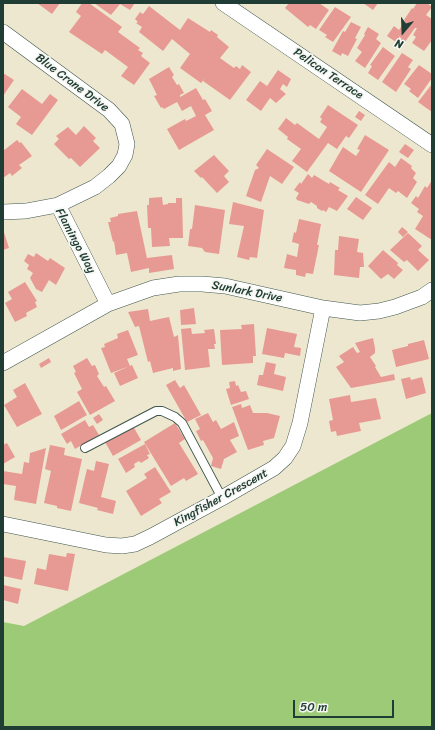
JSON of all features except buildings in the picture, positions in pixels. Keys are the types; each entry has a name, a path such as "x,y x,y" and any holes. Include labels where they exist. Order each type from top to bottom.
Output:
{"street":[{"name":"Pelican Terrace","path":"224,3 432,144"},
{"name":"Blue Crane Drive","path":"3,32 109,110 122,124 125,133 127,144 125,155 119,166 110,176 94,187 58,205"},
{"name":"Flamingo Way","path":"3,212 26,211 58,205 108,304"},
{"name":"Sunlark Drive","path":"3,364 108,304 154,288 179,284 225,286 323,308 360,313 379,311 406,304 422,297 432,290"},
{"name":"Kingfisher Crescent","path":"3,524 106,545 122,546 135,544 222,498 277,466 285,458 293,446 300,423 323,308"}],"lane":[{"path":"85,448 156,411 162,411 175,417 182,423 222,498"}],"green space":[{"path":"432,413 432,727 3,727 3,622 24,626"}]}
